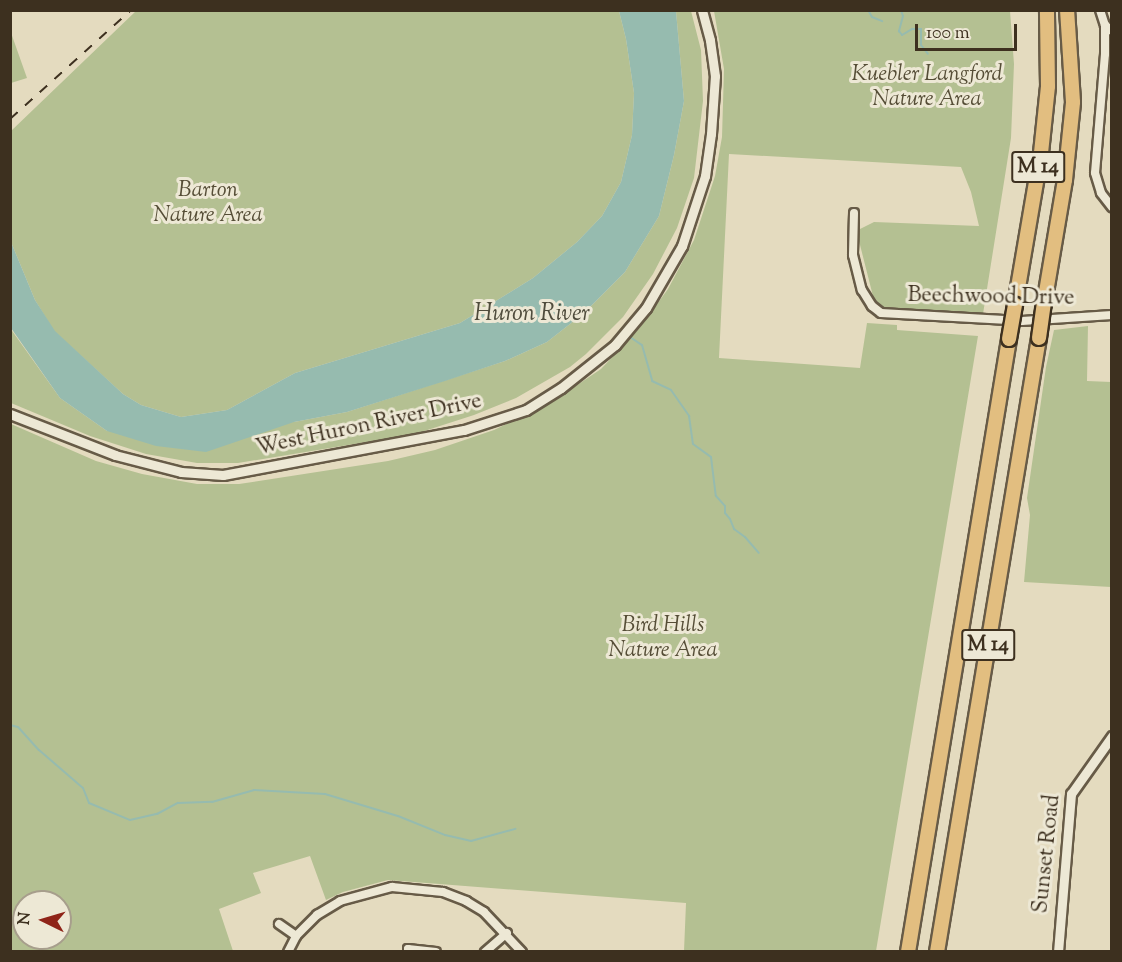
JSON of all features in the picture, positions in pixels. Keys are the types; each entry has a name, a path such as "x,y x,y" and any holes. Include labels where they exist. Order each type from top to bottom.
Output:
{"highway":[{"name":"M 14","path":"908,951 1041,153 1048,86 1047,10"},
{"name":"M 14","path":"937,951 1065,180 1073,102 1067,10"}],"street":[{"name":"West Huron River Drive","path":"10,414 115,455 181,472 223,475 464,430 526,410 561,388 615,345 663,282 682,246 705,176 712,123 715,76 710,40 702,10"},
{"path":"1100,10 1105,25 1095,173 1101,193 1112,207"},
{"path":"1105,25 1112,32"},
{"name":"Beechwood Drive","path":"854,213 853,255 862,290 872,306 880,313 1022,321 1112,315"},
{"name":"Sunset Road","path":"1058,951 1071,794 1112,736"},
{"path":"288,951 296,936 317,915 340,901 392,887 443,892 484,912 507,933 522,951"},
{"path":"279,924 296,936"},
{"path":"485,951 507,933"},
{"path":"408,950 436,951"}],"green space":[{"name":"Barton Nature Area","path":"136,11 619,11 626,39 634,93 632,135 621,182 602,216 577,242 533,278 460,323 295,373 227,410 181,417 141,405 123,394 54,331 35,300 11,242 11,131"},
{"path":"676,11 691,11 701,50 703,101 694,178 677,228 653,274 623,317 570,367 516,398 474,415 415,434 238,463 197,463 146,454 90,436 11,403 10,328 60,398 107,431 294,422 347,412 505,361 547,342 584,313 625,272 659,216 684,101"},
{"name":"Bird Hills Nature Area","path":"714,11 1010,11 1014,64 1011,138 983,314 882,307 874,300 859,241 860,229 874,222 979,226 971,192 961,167 729,154 719,358 860,368 867,323 897,325 897,330 978,336 876,951 684,951 686,903 388,880 343,892 326,900 310,856 253,873 261,893 219,909 233,951 11,951 11,424 96,461 142,474 197,484 239,484 388,461 435,450 494,430 552,402 601,369 638,330 668,289 694,240 715,176 722,137 724,69"},
{"path":"10,30 27,78 11,83 10,83"},
{"path":"1088,326 1087,381 1111,382 1111,587 1024,582 1030,515 1027,498 1046,367 1054,330"}],"water":[{"name":"Huron River","path":"619,11 676,11 684,101 674,155 659,216 625,272 584,313 547,342 505,361 445,381 347,412 294,422 206,452 156,446 107,431 60,398 11,328 11,242 35,300 55,331 123,394 141,405 181,417 227,410 295,373 460,323 533,278 577,242 602,216 621,182 632,135 634,93 626,39"}],"waterway":[{"path":"868,10 872,17 882,21"},
{"path":"901,10 903,16 899,31 902,35 912,29 921,29 921,45 928,54"},
{"path":"630,337 642,345 652,381 671,390 689,416 693,444 711,457 716,496 725,506 725,513 734,529 745,537 759,553"},
{"path":"10,725 18,727 39,750 83,788 89,803 130,820 157,814 178,803 212,802 254,790 325,794 398,816 445,835 471,841 515,829"}],"railway":[{"path":"10,119 131,10"}],"park label":[{"name":"Kuebler Langford Nature Area","path":"927,88"}]}
